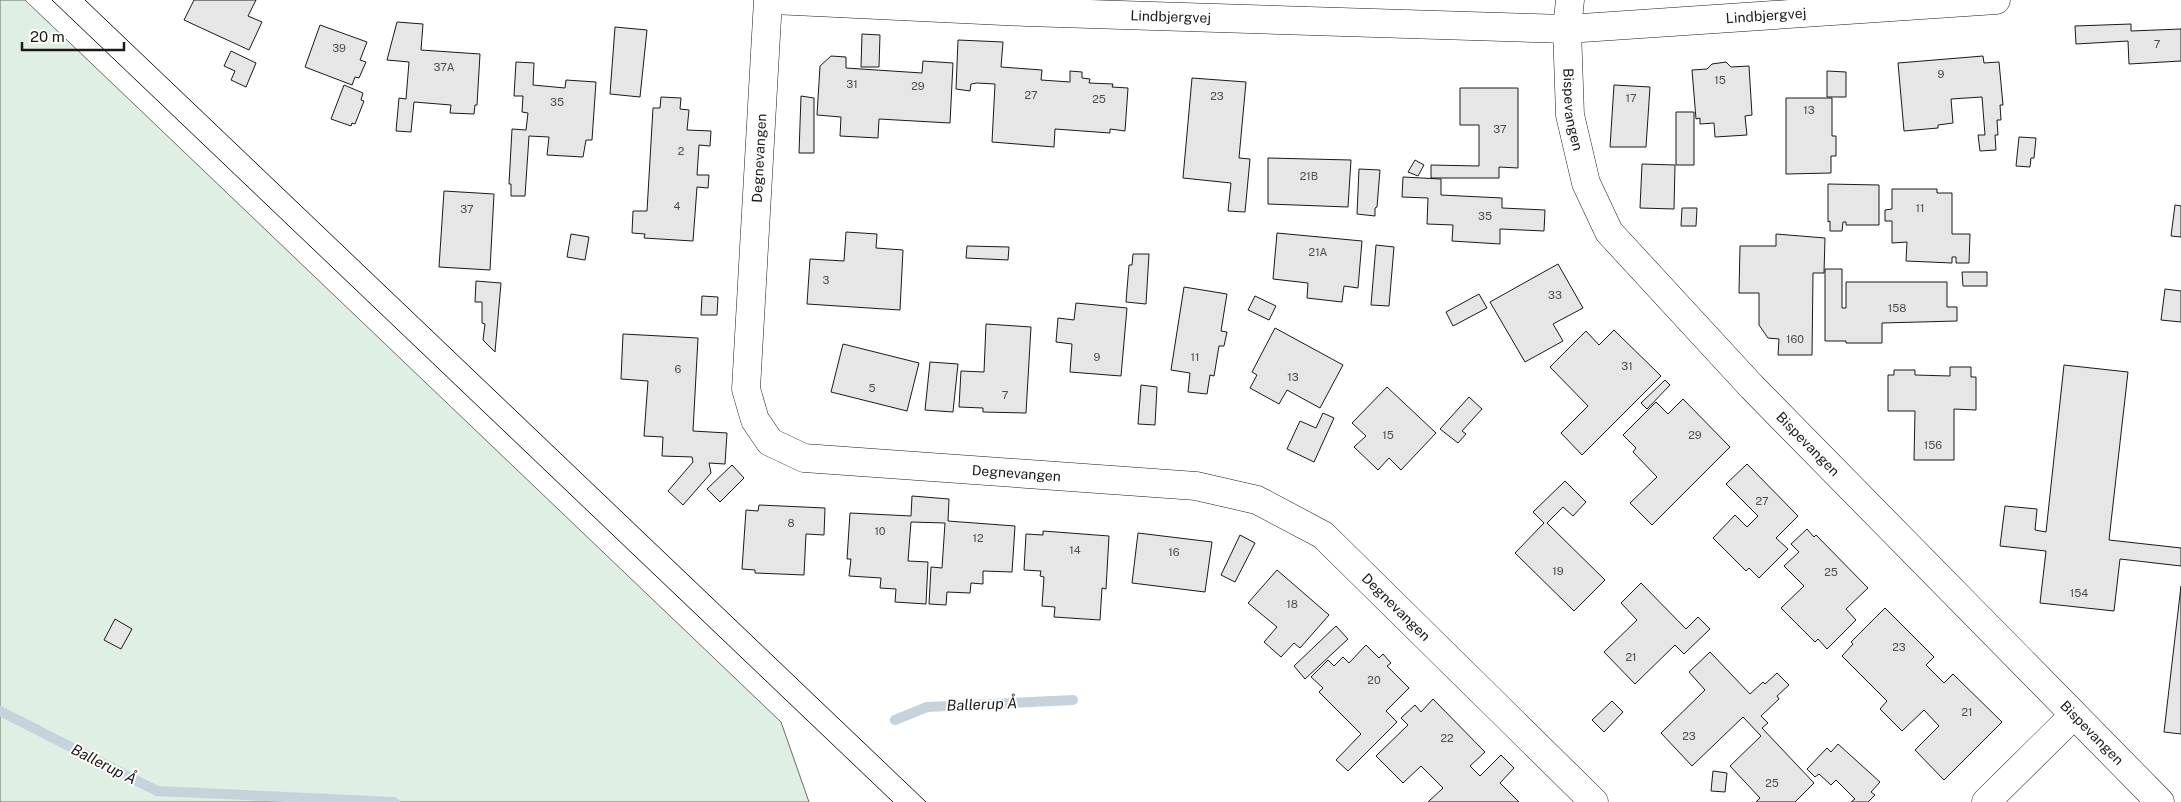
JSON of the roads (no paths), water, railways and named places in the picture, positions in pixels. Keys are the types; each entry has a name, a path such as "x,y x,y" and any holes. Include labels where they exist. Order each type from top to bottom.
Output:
{"street":[{"name":"Degnevangen","path":"768,0 746,389 755,420 770,442 804,458 1196,486 1257,500 1323,535 1594,802"},
{"name":"Lindbjergvej","path":"773,0 1027,6 1567,29 1996,0"},
{"path":"1567,29 1570,0"},
{"name":"Bispevangen","path":"1567,29 1570,115 1586,183 1609,232 1752,387 2073,716 2160,802"},
{"path":"1986,802 2073,716"}],"waterway":[{"name":"Ballerup Å","path":"895,720 927,707 1073,700"},
{"name":"Ballerup Å","path":"0,711 157,791 394,802"}],"tram line":[{"path":"52,0 893,802"},
{"path":"85,0 926,802"}]}
